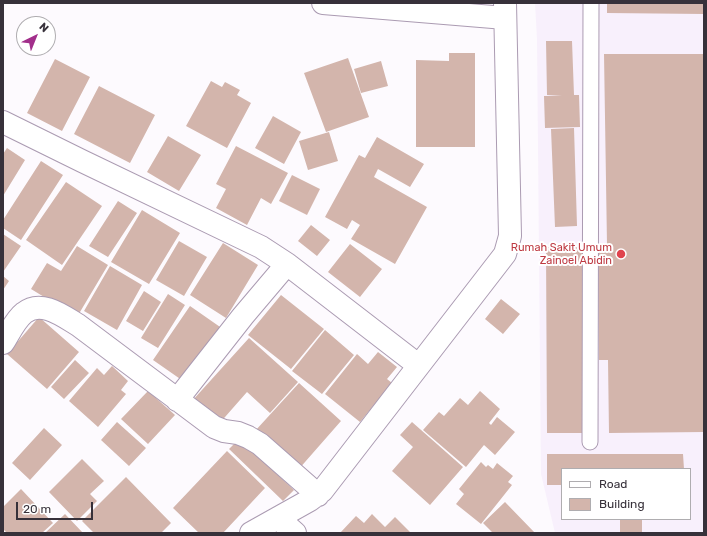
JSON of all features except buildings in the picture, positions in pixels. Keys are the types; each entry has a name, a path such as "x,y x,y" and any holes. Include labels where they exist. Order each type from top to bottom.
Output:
{"street":[{"path":"251,533 318,495 505,254 510,236 505,10 323,3"},
{"path":"3,122 261,247 288,264 418,365"},
{"path":"177,400 243,316 288,264"},
{"path":"3,343 24,313 32,309 42,308 57,312 78,325 214,427 224,431 238,433 260,444 318,495"},
{"path":"278,518 295,533"}],"lane":[{"path":"590,442 591,3"}],"shaded area":[{"name":"Rumah Sakit Umum Zainoel Abidin","path":"535,3 704,3 704,533 555,533 541,474 537,39"}],"place":[{"name":"Rumah Sakit Umum Zainoel Abidin","path":"621,254"}]}
